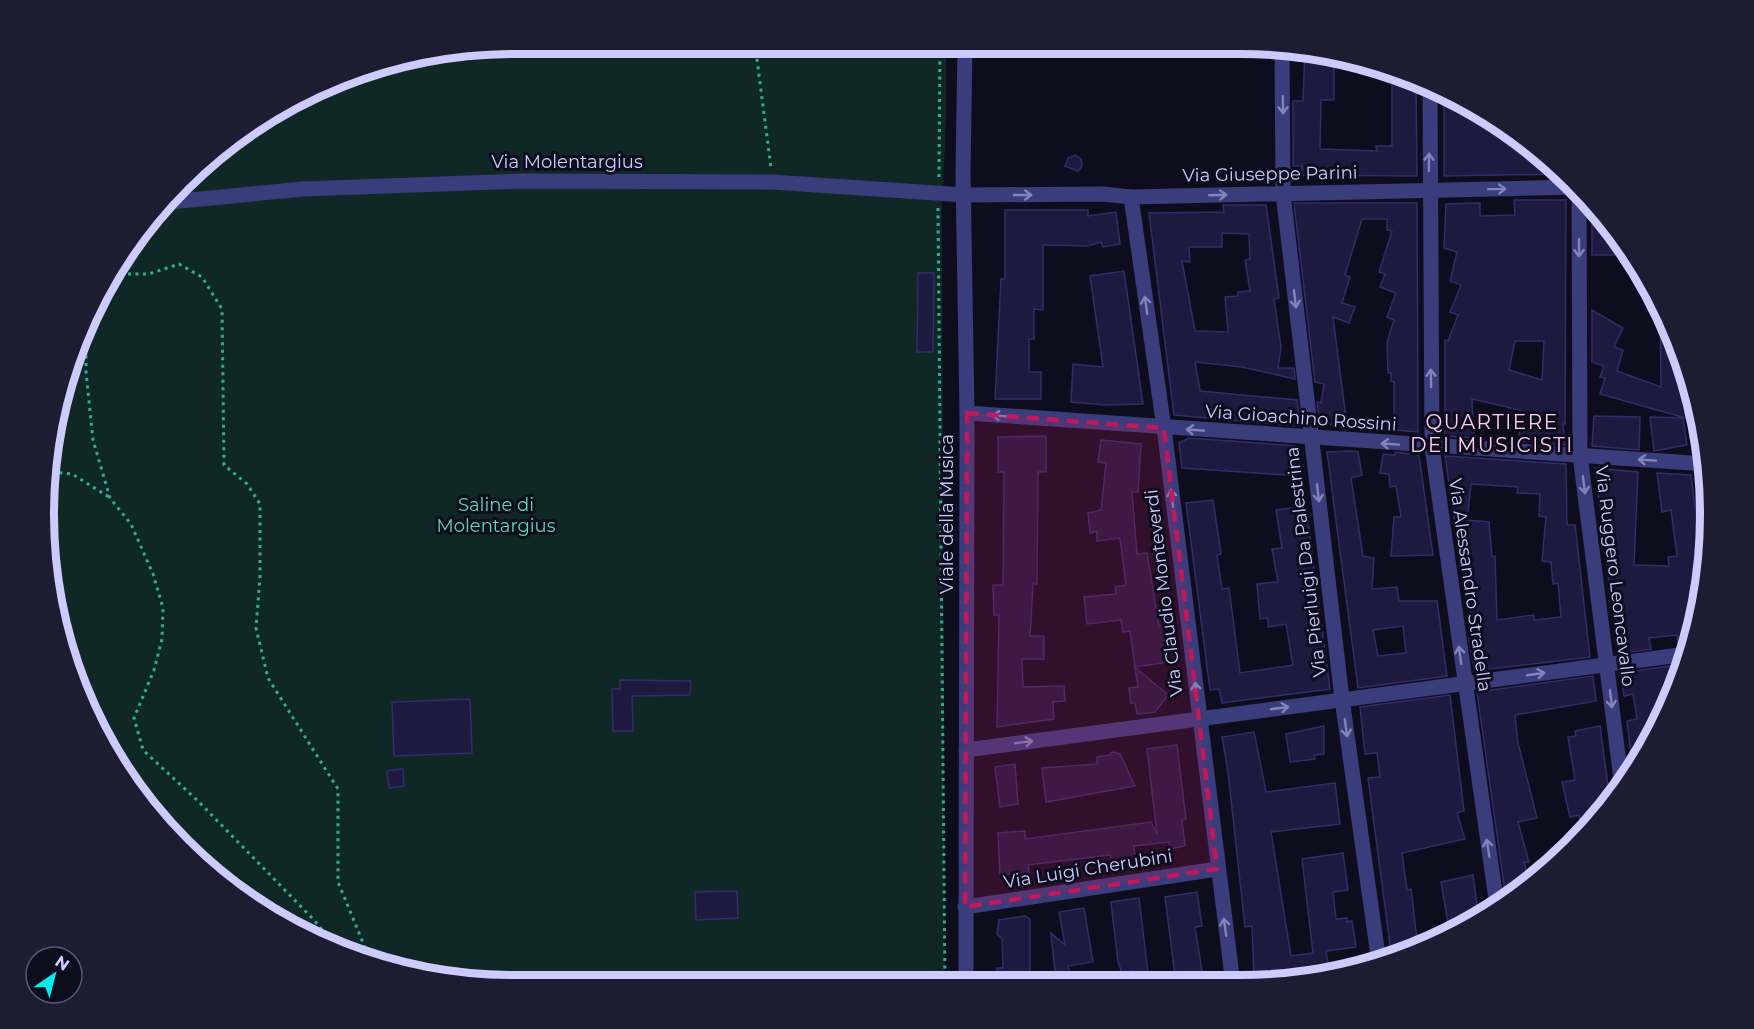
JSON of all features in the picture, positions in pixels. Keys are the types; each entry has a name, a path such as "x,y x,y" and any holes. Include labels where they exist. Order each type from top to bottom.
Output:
{"street":[{"name":"Viale della Musica","path":"965,54 966,975"},
{"name":"Via Pierluigi Da Palestrina","path":"1282,56 1283,193 1342,699 1378,954"},
{"name":"Via Alessandro Stradella","path":"1430,95 1432,447 1496,897"},
{"name":"Via Molentargius","path":"177,201 303,189 500,182 772,182 965,195"},
{"name":"Via Giuseppe Parini","path":"965,195 1102,194 1131,197 1564,188"},
{"name":"Via Claudio Monteverdi","path":"1131,197 1164,428 1232,975"},
{"name":"Via Ruggero Leoncavallo","path":"1578,203 1580,455 1620,773"},
{"name":"Via Gioachino Rossini","path":"967,413 1697,464"},
{"path":"966,750 1678,655"},
{"name":"Via Luigi Cherubini","path":"965,907 1217,869"}],"path":[{"path":"756,54 772,182"},
{"path":"940,54 945,975"},
{"path":"122,274 149,274 179,264 202,277 222,309 224,465 247,484 260,504 260,577 256,628 268,678 338,789 338,882 367,951"},
{"path":"86,346 86,372 93,440 110,498"},
{"path":"56,472 72,474 110,498 131,524 153,574 163,608 162,639 154,670 134,718 143,750 199,802 326,935"}],"highlighted area":[{"path":"967,413 1164,428 1217,869 965,907"}],"green space":[{"name":"Saline di Molentargius","path":"514,54 946,54 942,206 945,975 514,975 454,971 425,966 366,951 311,928 284,913 234,880 211,861 168,818 149,795 101,718 78,663 70,634 58,575 55,545 54,514 58,454 78,366 101,311 116,284 149,234 168,211 211,168 234,149 284,116 338,89 395,70 454,58"}],"building":[{"path":"1305,59 1334,64 1334,100 1321,100 1320,149 1377,151 1376,146 1392,146 1392,80 1416,89 1417,176 1302,175 1302,166 1293,166 1293,101 1303,101"},
{"path":"1444,102 1520,149 1550,174 1444,176"},
{"path":"1075,155 1081,159 1082,166 1078,171 1065,166 1068,158"},
{"path":"1514,200 1566,200 1565,424 1563,424 1565,445 1519,441 1520,410 1472,399 1474,438 1445,436 1445,340 1448,341 1458,315 1450,312 1461,285 1450,281 1457,252 1444,248 1446,204 1480,203 1480,216 1515,215","holes":["1515,341 1544,341 1542,380 1509,370"]},
{"path":"1294,203 1417,203 1418,432 1394,430 1394,382 1391,381 1391,373 1388,373 1387,342 1394,320 1387,317 1396,293 1380,287 1385,274 1379,272 1392,231 1387,230 1387,219 1362,219 1345,275 1350,277 1342,303 1355,307 1349,323 1333,317 1347,426 1320,423 1317,402 1321,403 1324,384 1315,382"},
{"path":"1223,205 1266,205 1279,298 1274,299 1281,347 1278,368 1294,368 1295,379 1242,367 1195,362 1200,391 1297,400 1300,422 1296,421 1296,426 1174,415 1149,213 1224,212","holes":["1222,233 1249,234 1250,259 1245,260 1250,291 1238,292 1238,296 1225,297 1228,332 1195,331 1182,261 1190,262 1189,247 1222,247"]},
{"path":"1005,210 1088,210 1088,216 1116,212 1120,244 1103,247 1101,242 1088,246 1043,245 1043,310 1034,309 1034,339 1029,339 1029,372 1041,372 1041,399 995,399 1001,279 1005,279"},
{"path":"1592,218 1619,255 1592,255"},
{"path":"1124,271 1143,404 1106,405 1071,402 1073,364 1103,367 1090,276"},
{"path":"918,273 934,273 933,352 917,352"},
{"path":"1592,310 1623,328 1614,347 1623,350 1617,371 1661,387 1660,327 1676,366 1689,419 1600,394 1605,378 1600,377 1604,366 1592,362"},
{"path":"1594,416 1640,417 1639,450 1592,446"},
{"path":"1650,417 1683,418 1687,445 1654,451"},
{"path":"1046,436 1046,472 1038,472 1037,584 1033,584 1030,636 1044,636 1044,659 1022,659 1023,687 1064,686 1065,701 1053,702 1054,719 997,727 999,615 994,615 993,585 1003,585 1004,472 998,472 998,437"},
{"path":"1189,438 1298,446 1301,476 1182,468 1179,443"},
{"path":"1101,440 1141,444 1138,492 1132,492 1137,554 1147,553 1159,626 1170,625 1172,645 1167,646 1169,662 1135,667 1130,631 1123,632 1121,620 1087,624 1084,597 1116,594 1115,587 1126,585 1120,538 1097,541 1097,531 1090,533 1088,513 1101,510 1106,463 1098,462"},
{"path":"1327,452 1358,452 1362,475 1351,478 1363,556 1374,558 1372,589 1397,587 1399,601 1437,601 1447,676 1358,688","holes":["1403,626 1406,653 1378,656 1373,630"]},
{"path":"1395,452 1419,455 1433,555 1391,556 1394,517 1401,517 1396,486 1390,487 1389,474 1380,473 1383,454 1395,455"},
{"path":"1445,456 1566,464 1567,525 1575,525 1590,657 1474,671 1469,639 1471,600 1466,600","holes":["1471,484 1518,487 1517,493 1540,494 1539,516 1546,517 1542,561 1551,562 1553,584 1558,583 1561,617 1534,620 1534,615 1497,620 1495,556 1492,557 1489,522 1467,520"]},
{"path":"1595,468 1638,472 1634,565 1669,566 1668,557 1677,556 1671,510 1662,512 1657,473 1691,475 1699,545 1691,604 1681,645 1678,645 1677,635 1649,638 1651,649 1624,653 1622,639 1616,640"},
{"path":"1213,500 1221,554 1217,555 1222,589 1229,588 1240,673 1293,665 1286,624 1268,627 1268,618 1260,619 1257,584 1278,582 1272,549 1282,548 1276,510 1306,506 1330,689 1222,703 1219,689 1210,690 1186,503"},
{"path":"1675,665 1653,718 1631,756 1627,721 1637,719 1633,694 1624,696 1621,673"},
{"path":"1135,667 1168,695 1155,712 1137,714 1135,703 1131,703 1129,688 1138,687"},
{"path":"1593,676 1596,701 1515,715 1518,743 1537,818 1518,822 1529,862 1524,862 1527,874 1505,890 1477,692"},
{"path":"620,680 691,681 690,695 632,696 633,731 613,731 612,689 620,689"},
{"path":"1450,695 1464,811 1457,813 1465,839 1402,853 1407,890 1411,889 1417,940 1391,950 1368,778 1380,777 1377,753 1365,754 1360,707"},
{"path":"470,699 472,753 394,756 392,702"},
{"path":"1324,726 1324,754 1314,755 1315,759 1290,762 1286,734"},
{"path":"1600,726 1609,790 1581,824 1579,815 1570,817 1562,782 1575,780 1568,737 1576,736 1575,731"},
{"path":"1254,732 1266,792 1335,783 1340,824 1271,832 1291,956 1313,953 1302,859 1343,853 1348,890 1333,892 1336,919 1347,918 1347,922 1352,921 1356,947 1326,951 1329,966 1254,975 1252,926 1245,927 1222,737"},
{"path":"1177,745 1186,819 1182,820 1185,846 1170,849 1169,842 1134,846 1135,859 1112,862 1110,855 1028,865 1029,872 1000,875 998,833 1025,831 1025,839 1151,822 1157,834 1147,749"},
{"path":"1112,752 1120,754 1135,786 1046,802 1042,768 1097,764 1097,757 1109,755"},
{"path":"1015,764 1018,804 1000,807 995,767"},
{"path":"403,769 404,786 389,788 387,771"},
{"path":"1473,875 1477,908 1448,925 1441,882"},
{"path":"737,891 738,918 696,920 695,892"},
{"path":"1197,892 1202,926 1195,927 1203,975 1175,975 1165,897"},
{"path":"1139,898 1148,973 1133,975 1133,971 1122,973 1118,962 1111,902"},
{"path":"1084,908 1093,962 1068,966 1070,975 1055,975 1051,933 1065,945 1059,912"},
{"path":"1025,916 1030,919 1030,975 997,975 997,968 1003,968 1002,939 997,934 999,920"}],"district":[{"name":"QUARTIERE DEI MUSICISTI","path":"1492,434"}]}
